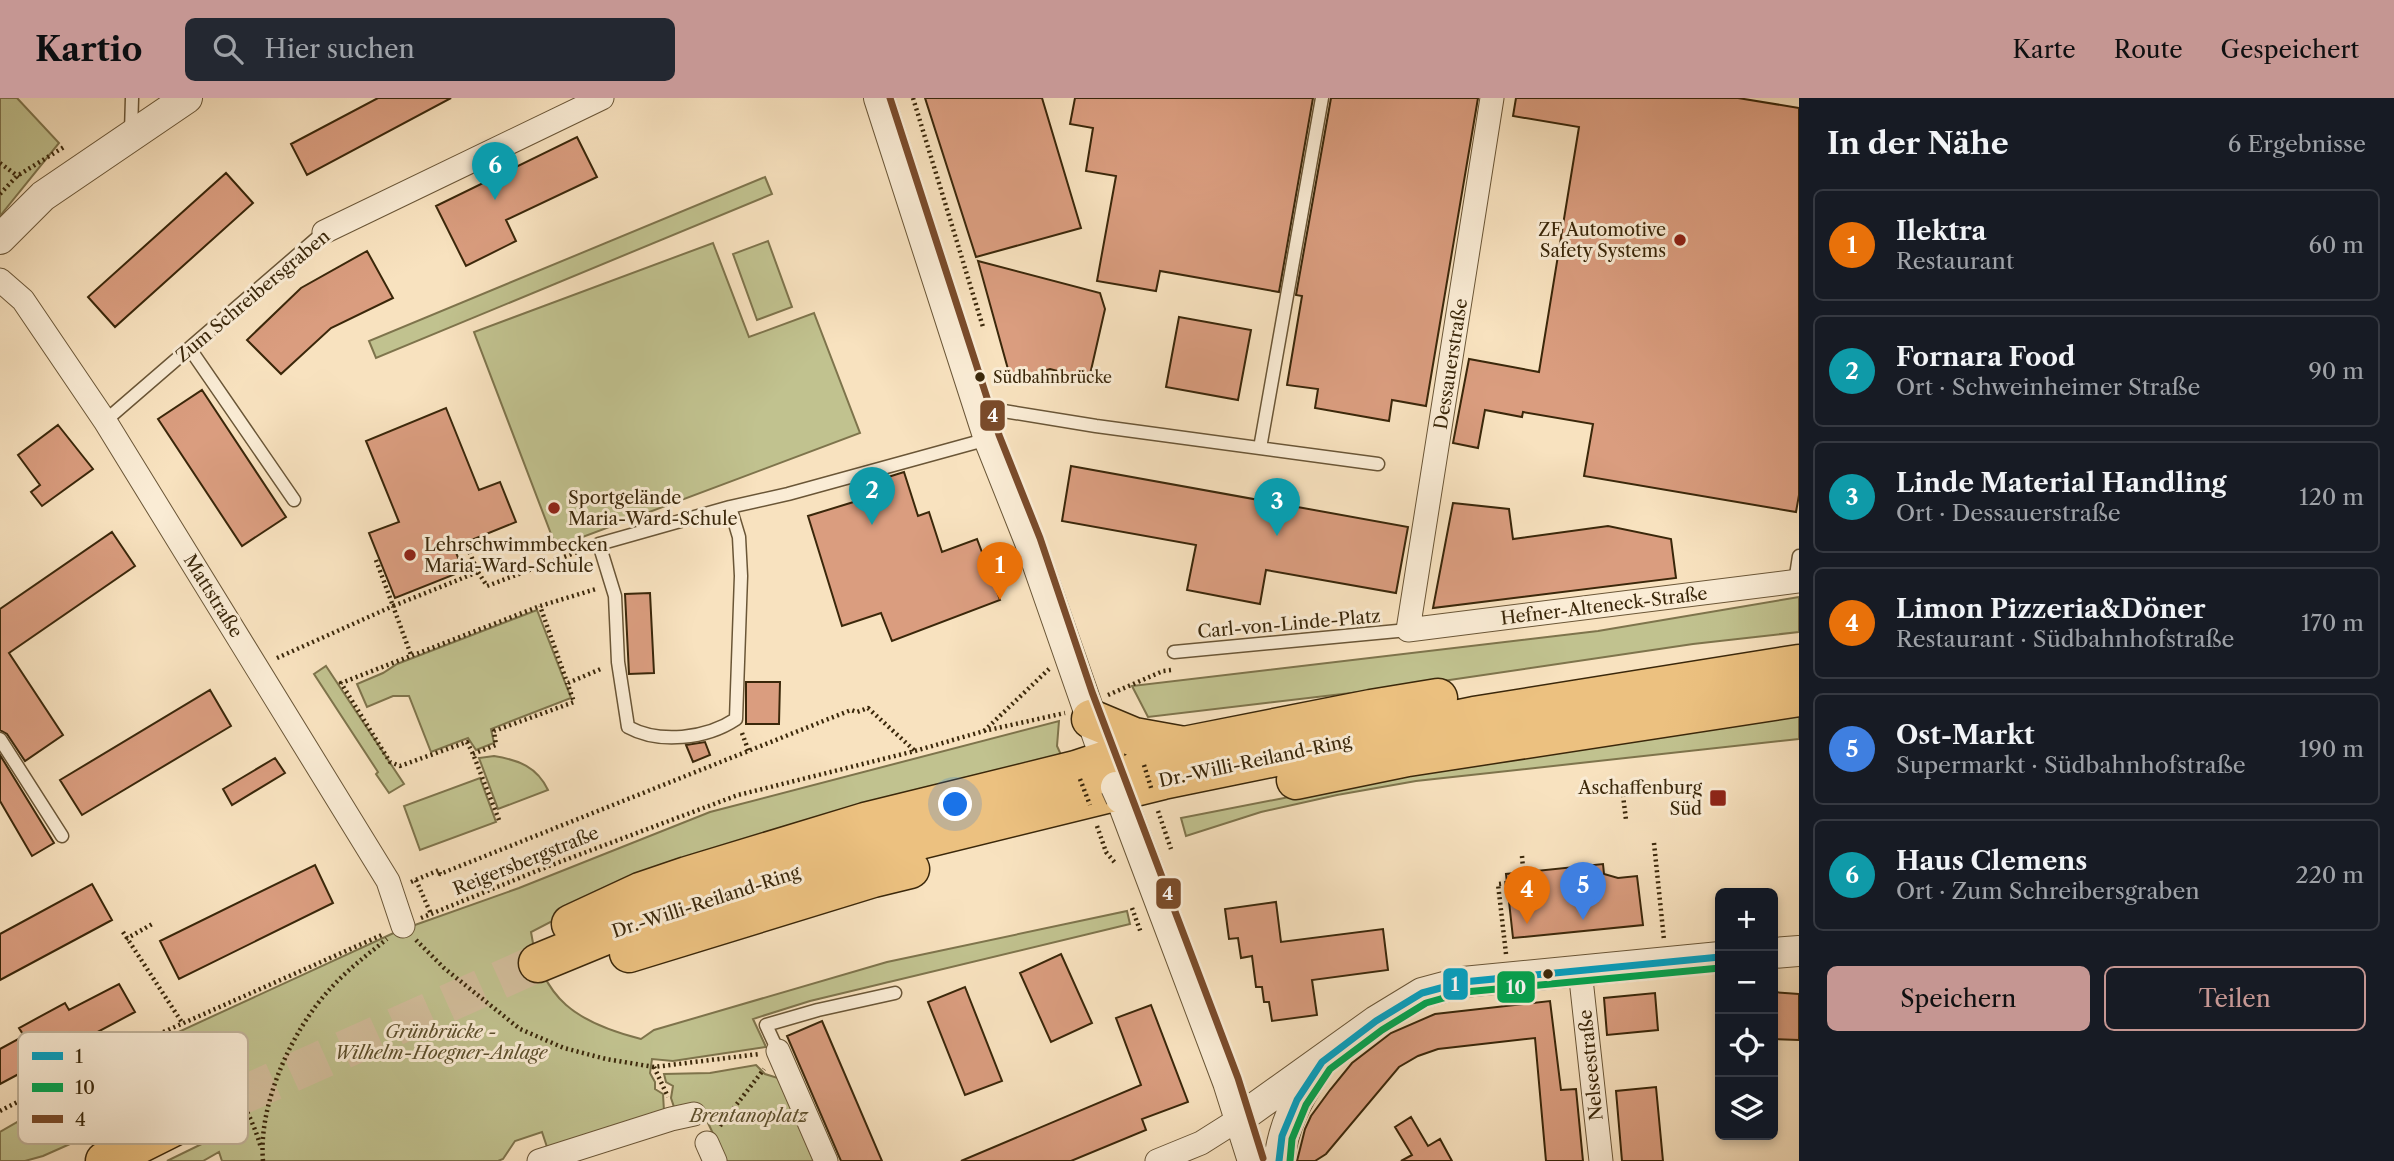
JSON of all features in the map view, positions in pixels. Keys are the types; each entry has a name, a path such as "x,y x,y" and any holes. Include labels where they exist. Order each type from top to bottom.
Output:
{"highway":[{"path":"1088,712 1134,737 1184,746 1371,709 1799,640"},
{"name":"Dr.-Willi-Reiland-Ring","path":"538,963 611,933 802,869 1086,798 1474,716 1799,664"},
{"name":"Dr.-Willi-Reiland-Ring","path":"1699,681 1799,674"},
{"path":"538,963 604,960 1124,800 1799,697"},
{"path":"1124,800 1184,746"},
{"path":"538,963 573,922 652,888 865,822 1076,770 1124,800"},
{"path":"105,1161 139,1144"}],"street":[{"path":"0,239 43,196 187,98"},
{"name":"Zum Schreibersgraben","path":"324,232 602,98"},
{"path":"880,98 989,439 1030,542 1088,712 1124,800 1166,920 1228,1082 1253,1161"},
{"name":"Dessauerstraße","path":"1408,630 1492,98"},
{"name":"Mattstraße","path":"0,280 23,300 106,421 388,881 403,926"},
{"name":"Hefner-Alteneck-Straße","path":"1408,630 1797,581"},
{"path":"1778,953 1799,951"},
{"path":"1157,1161 1202,1143 1322,1062 1377,1021 1422,993 1463,982 1715,957"},
{"name":"Nelseestraße","path":"1580,970 1601,1161"},
{"path":"778,1051 826,1161"},
{"path":"1279,1161 1282,1136 1297,1100 1322,1062"},
{"path":"539,1161 694,1114"}],"lane":[{"path":"131,136 132,98"},
{"path":"1261,448 1322,98"},
{"name":"Zum Schreibersgraben","path":"106,421 324,232"},
{"path":"190,349 294,500"},
{"path":"978,407 1096,426 1378,464"},
{"path":"730,506 739,537 741,576 736,719 721,729 698,734 655,738 639,733 628,727 618,662 612,584 599,544 730,506 788,494 989,439"},
{"path":"1797,581 1799,555"},
{"name":"Carl-von-Linde-Platz","path":"1174,652 1408,630"},
{"path":"0,738 62,836"},
{"path":"778,1051 766,1025 895,993"}],"path":[{"path":"465,542 487,586 599,544"},
{"path":"376,560 411,655"},
{"path":"258,668 393,606 478,572"},
{"path":"499,820 467,742 400,766 390,762 341,683 540,606 612,584"},
{"path":"474,754 496,745 494,731 574,702 540,606"},
{"path":"568,683 618,662"},
{"path":"984,731 1049,668"},
{"name":"Reigersbergstraße","path":"164,1032 431,914 549,866 738,795 984,731 1066,713 1088,712 1163,671 1174,669"},
{"path":"393,893 439,870 440,874 852,710 857,712 868,708 915,751"},
{"path":"1623,795 1621,809 1626,821"},
{"path":"1654,843 1666,962"},
{"path":"1521,856 1524,881"},
{"path":"1508,977 1498,884 1542,879"},
{"path":"416,880 431,914"},
{"path":"126,939 155,923"},
{"path":"262,1153 267,1112 289,1051 303,1025 317,1004 345,973 403,926 444,968 520,1029 564,1048 654,1067 778,1051"},
{"path":"122,932 183,1024"},
{"path":"711,1152 778,1051"},
{"path":"654,1067 662,1087 667,1092 671,1119"},
{"name":"Reigersbergstraße","path":"0,1111 18,1102"},
{"path":"248,1114 257,1134 263,1161"}],"green space":[{"path":"0,98 17,98 59,143 0,216"},
{"path":"765,177 772,194 376,358 369,341"},
{"path":"768,241 792,307 757,320 733,254"},
{"path":"713,243 749,337 814,313 860,433 556,547 474,332"},
{"path":"1799,597 1799,632 1693,644 1402,687 1148,717 1132,686 1598,631"},
{"path":"537,610 571,698 491,729 494,743 476,750 468,738 431,752 409,696 393,696 367,707 357,684 397,664"},
{"path":"326,666 404,784 389,793 314,674"},
{"path":"1799,713 1799,739 1416,781 1261,812 1186,836 1181,818 1588,739"},
{"name":"Grünbrücke - Wilhelm-Hoegner-Anlage","path":"1059,721 1057,746 1062,757 587,903 531,932 536,955 554,992 581,1016 619,1033 641,1039 654,1030 887,962 1127,911 1130,924 810,1001 753,1019 766,1047 673,1061 652,1059 650,1073 655,1089 663,1094 664,1111 549,1153 542,1132 515,1141 503,1159 498,1161 222,1161 219,1152 203,1161 167,1161 202,1144 248,1144 248,1032 178,1032 398,931 519,888 710,812"},
{"path":"494,756 533,770 548,790 498,809 479,758"},
{"path":"480,778 496,822 420,850 404,806"},
{"name":"Brentanoplatz","path":"756,1065 765,1074 778,1078 814,1161 726,1161 699,1104 675,1110 671,1098 673,1086 666,1082 664,1074 710,1073"},
{"name":"Grünbrücke - Wilhelm-Hoegner-Anlage","path":"18,1122 18,1144 70,1144 25,1161 0,1161 0,1132"}],"building":[{"path":"378,98 451,98 307,175 291,144"},
{"path":"925,98 1042,98 1081,228 976,257"},
{"path":"1075,98 1313,98 1279,292 1160,271 1156,291 1097,281 1116,176 1086,171 1093,128 1070,124"},
{"path":"1331,98 1478,98 1426,406 1392,400 1389,421 1315,408 1318,389 1287,385 1302,296 1296,295"},
{"name":"ZF Automotive Safety Systems","path":"1516,98 1738,98 1799,108 1799,495 1796,512 1584,476 1593,424 1523,412 1522,417 1485,410 1478,448 1453,443 1469,359 1539,372 1579,127 1513,116"},
{"path":"577,137 597,177 506,220 516,241 466,266 436,206"},
{"path":"226,173 253,203 115,327 88,297"},
{"path":"367,251 393,298 331,328 281,374 247,340 301,288"},
{"path":"978,261 1100,293 1105,309 1089,379 1050,369 1011,380"},
{"path":"1179,317 1251,330 1238,400 1166,387"},
{"path":"202,390 286,517 242,546 158,419"},
{"path":"446,408 479,490 500,482 516,522 454,547 463,571 395,598 369,533 399,522 366,441"},
{"path":"58,425 93,469 42,506 31,492 40,485 18,455"},
{"path":"1071,466 1408,527 1396,593 1266,570 1260,604 1187,590 1196,545 1062,521"},
{"path":"904,472 918,516 929,512 942,552 977,539 1000,600 892,641 881,613 842,626 808,516 873,496 869,483"},
{"path":"1453,503 1509,509 1513,539 1608,526 1671,539 1676,578 1433,608"},
{"path":"112,532 135,566 9,653 63,735 25,761 7,734 0,730 0,609"},
{"path":"650,593 654,673 629,674 625,594"},
{"path":"746,682 780,682 779,724 746,724"},
{"path":"210,690 231,726 82,815 60,780"},
{"path":"705,742 710,755 693,762 686,745"},
{"path":"0,755 54,843 32,856 0,801"},
{"path":"275,758 285,773 232,805 223,789"},
{"path":"1603,864 1604,874 1618,878 1637,876 1643,925 1513,938 1506,874"},
{"path":"315,865 333,903 179,979 160,941"},
{"path":"92,884 112,920 0,980 0,934"},
{"path":"1276,902 1281,942 1383,929 1388,970 1312,980 1317,1015 1272,1021 1269,1002 1264,1002 1262,987 1256,987 1252,956 1241,958 1238,938 1229,939 1225,909"},
{"path":"1061,954 1092,1023 1051,1042 1020,973"},
{"path":"119,984 135,1012 98,1032 22,1032 19,1028 65,1003 69,1010"},
{"path":"965,987 1002,1081 965,1095 928,1002"},
{"path":"1778,992 1799,994 1799,1040 1778,1039"},
{"path":"1655,993 1658,1030 1607,1035 1604,998"},
{"path":"1550,1001 1561,1090 1576,1089 1583,1161 1546,1161 1535,1038 1438,1049 1418,1056 1399,1067 1326,1154 1315,1161 1297,1161 1311,1116 1330,1090 1352,1063 1391,1033 1435,1014"},
{"path":"1151,1005 1188,1102 1142,1119 1146,1130 1071,1161 961,1161 1141,1085 1116,1018"},
{"path":"822,1021 882,1161 841,1161 787,1036"},
{"path":"18,1039 18,1074 0,1084 0,1049"},
{"path":"1656,1087 1663,1161 1622,1161 1616,1091"},
{"path":"1411,1117 1428,1146 1440,1139 1452,1161 1401,1161 1412,1155 1395,1127"}],"tunnel":[{"path":"248,1093 538,963"}],"transit line":[{"name":"4","path":"890,98 999,435 1040,538 1092,692 1238,1078 1263,1158"},
{"name":"1","path":"1279,1161 1282,1136 1297,1100 1322,1062 1376,1021 1422,993 1463,982 1715,957"},
{"name":"10","path":"1290,1161 1292,1139 1306,1105 1330,1069 1382,1030 1426,1003 1465,992 1715,968"}],"place":[{"name":"Haus Clemens","path":"495,200"},
{"name":"ZF Automotive Safety Systems","path":"1680,240"},
{"name":"Südbahnbrücke","path":"980,377"},
{"name":"Sportgelände Maria-Ward-Schule","path":"554,508"},
{"name":"Fornara Food","path":"872,525"},
{"name":"Linde Material Handling","path":"1277,536"},
{"name":"Lehrschwimmbecken Maria-Ward-Schule","path":"410,555"},
{"name":"Ilektra","path":"1000,600"},
{"name":"Aschaffenburg Süd","path":"1718,798"},
{"name":"Ost-Markt","path":"1583,920"},
{"name":"Limon Pizzeria&Döner","path":"1527,924"}]}
